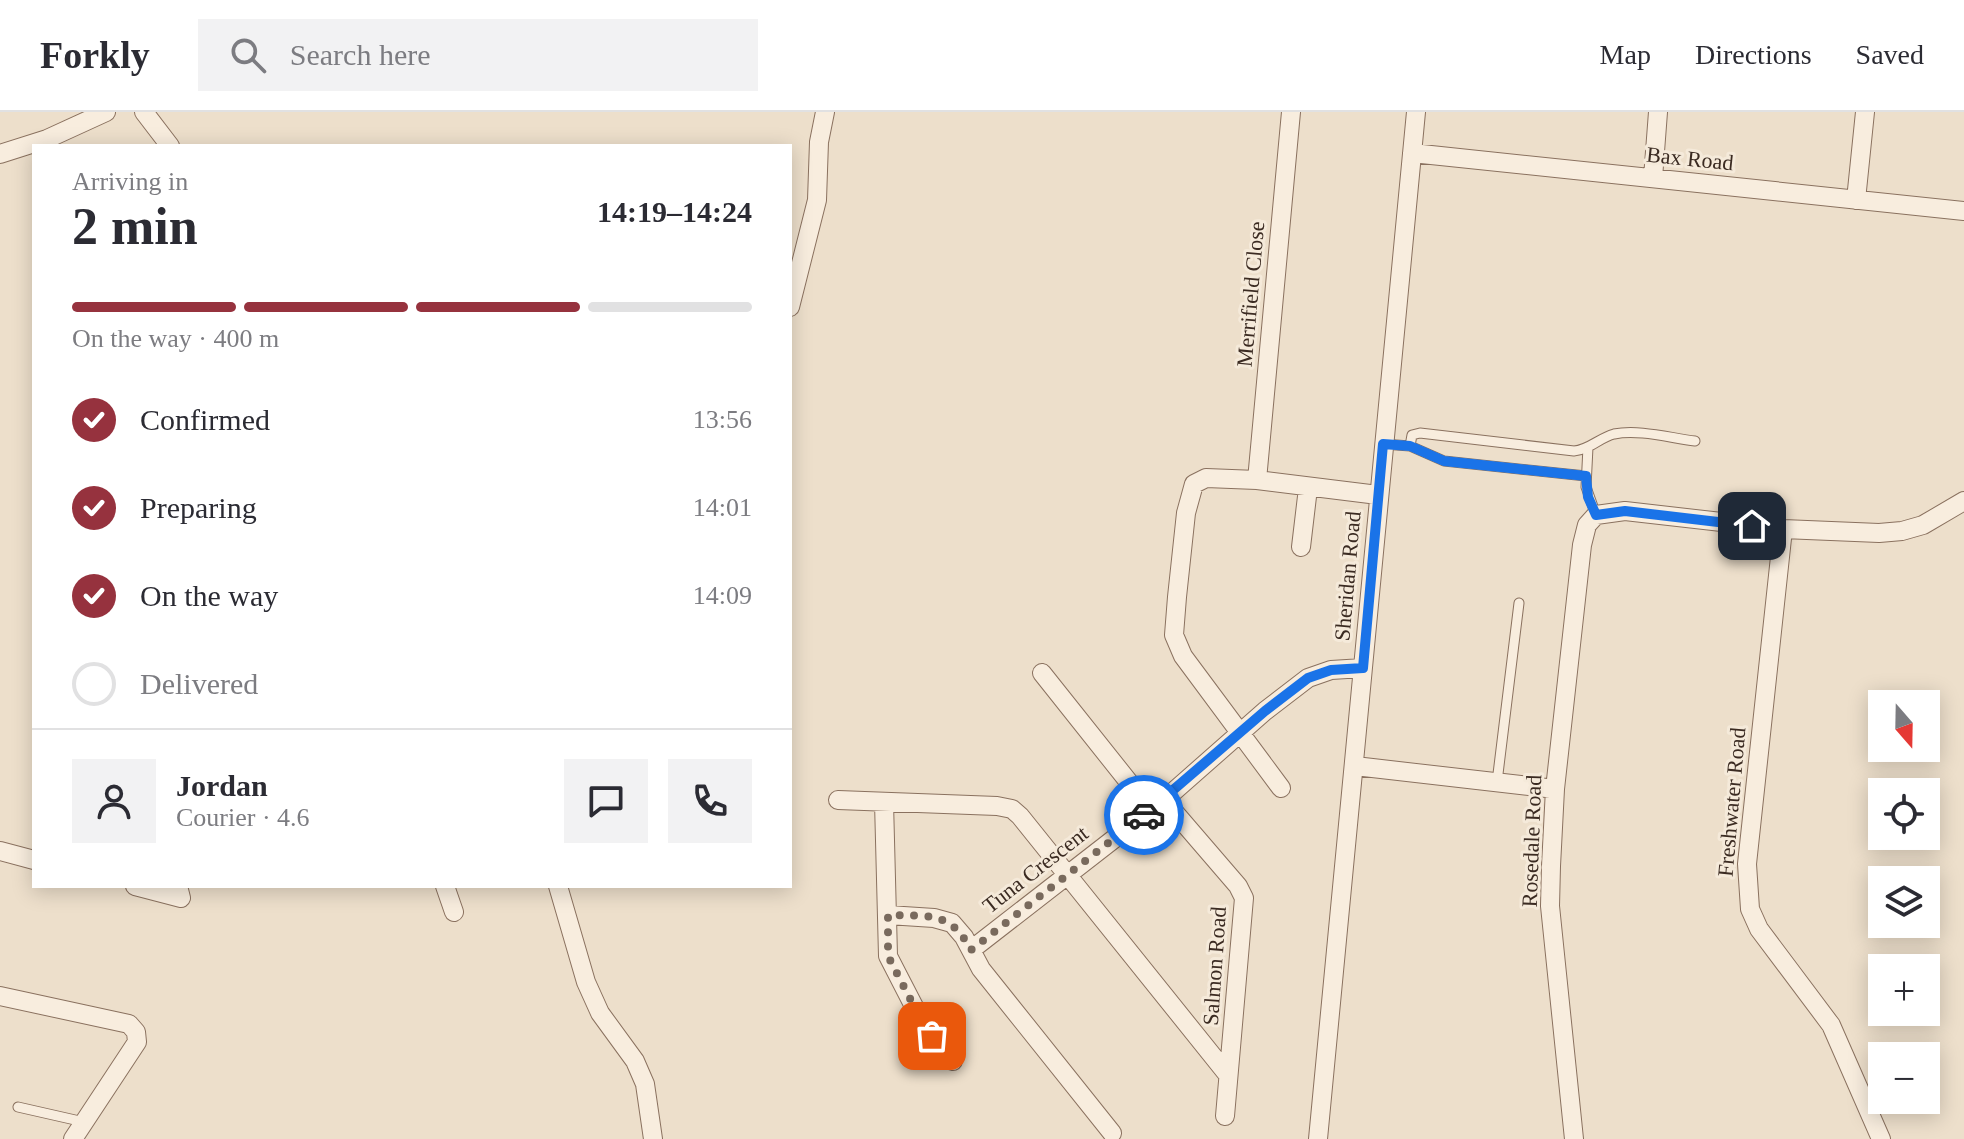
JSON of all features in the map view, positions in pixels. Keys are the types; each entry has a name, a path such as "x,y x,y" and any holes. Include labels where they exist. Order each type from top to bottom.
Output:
{"street":[{"path":"35,144 106,112"},
{"path":"144,112 168,144"},
{"path":"792,299 817,200 819,142 825,112"},
{"name":"Merrifield Close","path":"1257,480 1291,112"},
{"name":"Sheridan Road","path":"1318,1139 1416,112"},
{"path":"1653,178 1658,112"},
{"path":"1856,200 1865,112"},
{"path":"0,154 32,145"},
{"name":"Bax Road","path":"1412,153 1964,211"},
{"path":"1281,788 1177,646 1174,635 1177,597 1186,513 1194,484 1206,478 1257,480 1378,495"},
{"path":"1301,547 1308,488"},
{"path":"1596,515 1625,511 1783,529 1902,531 1923,525 1964,501"},
{"name":"Rosedale Road","path":"1574,1139 1550,906 1555,789 1582,545 1587,525 1596,515"},
{"name":"Freshwater Road","path":"1783,529 1746,887 1750,909 1759,929 1831,1025 1881,1139"},
{"name":"Tuna Crescent","path":"971,950 1158,805 1265,711 1308,678 1331,670 1363,668"},
{"name":"Salmon Road","path":"1042,673 1158,805 1238,886 1244,898 1225,1116"},
{"path":"1355,766 1555,789"},
{"path":"838,800 1012,809 1228,1075"},
{"path":"884,802 888,956 921,1020 953,1061"},
{"path":"0,851 32,859"},
{"path":"143,888 181,898 178,888"},
{"path":"446,888 454,912"},
{"path":"559,888 586,982 600,1013 635,1061 645,1084 653,1139"},
{"path":"888,915 946,920 958,930 981,969 1112,1133"},
{"path":"0,996 129,1024 136,1032 137,1042 73,1139"}],"lane":[{"path":"1410,446 1412,435 1420,433 1574,451 1605,437 1624,433 1695,441"},
{"path":"1383,444 1410,446 1444,461 1586,476"},
{"path":"1588,447 1588,497 1596,515"},
{"path":"1497,782 1519,603"},
{"path":"18,1107 84,1122"}],"way so far":[{"path":"932,1036 888,956 888,915 946,920 964,937 971,950 1144,815"}],"route":[{"path":"1144,815 1308,678 1320,672 1363,668 1383,444 1410,446 1444,461 1586,476 1588,497 1596,515 1625,511 1752,526"}]}
